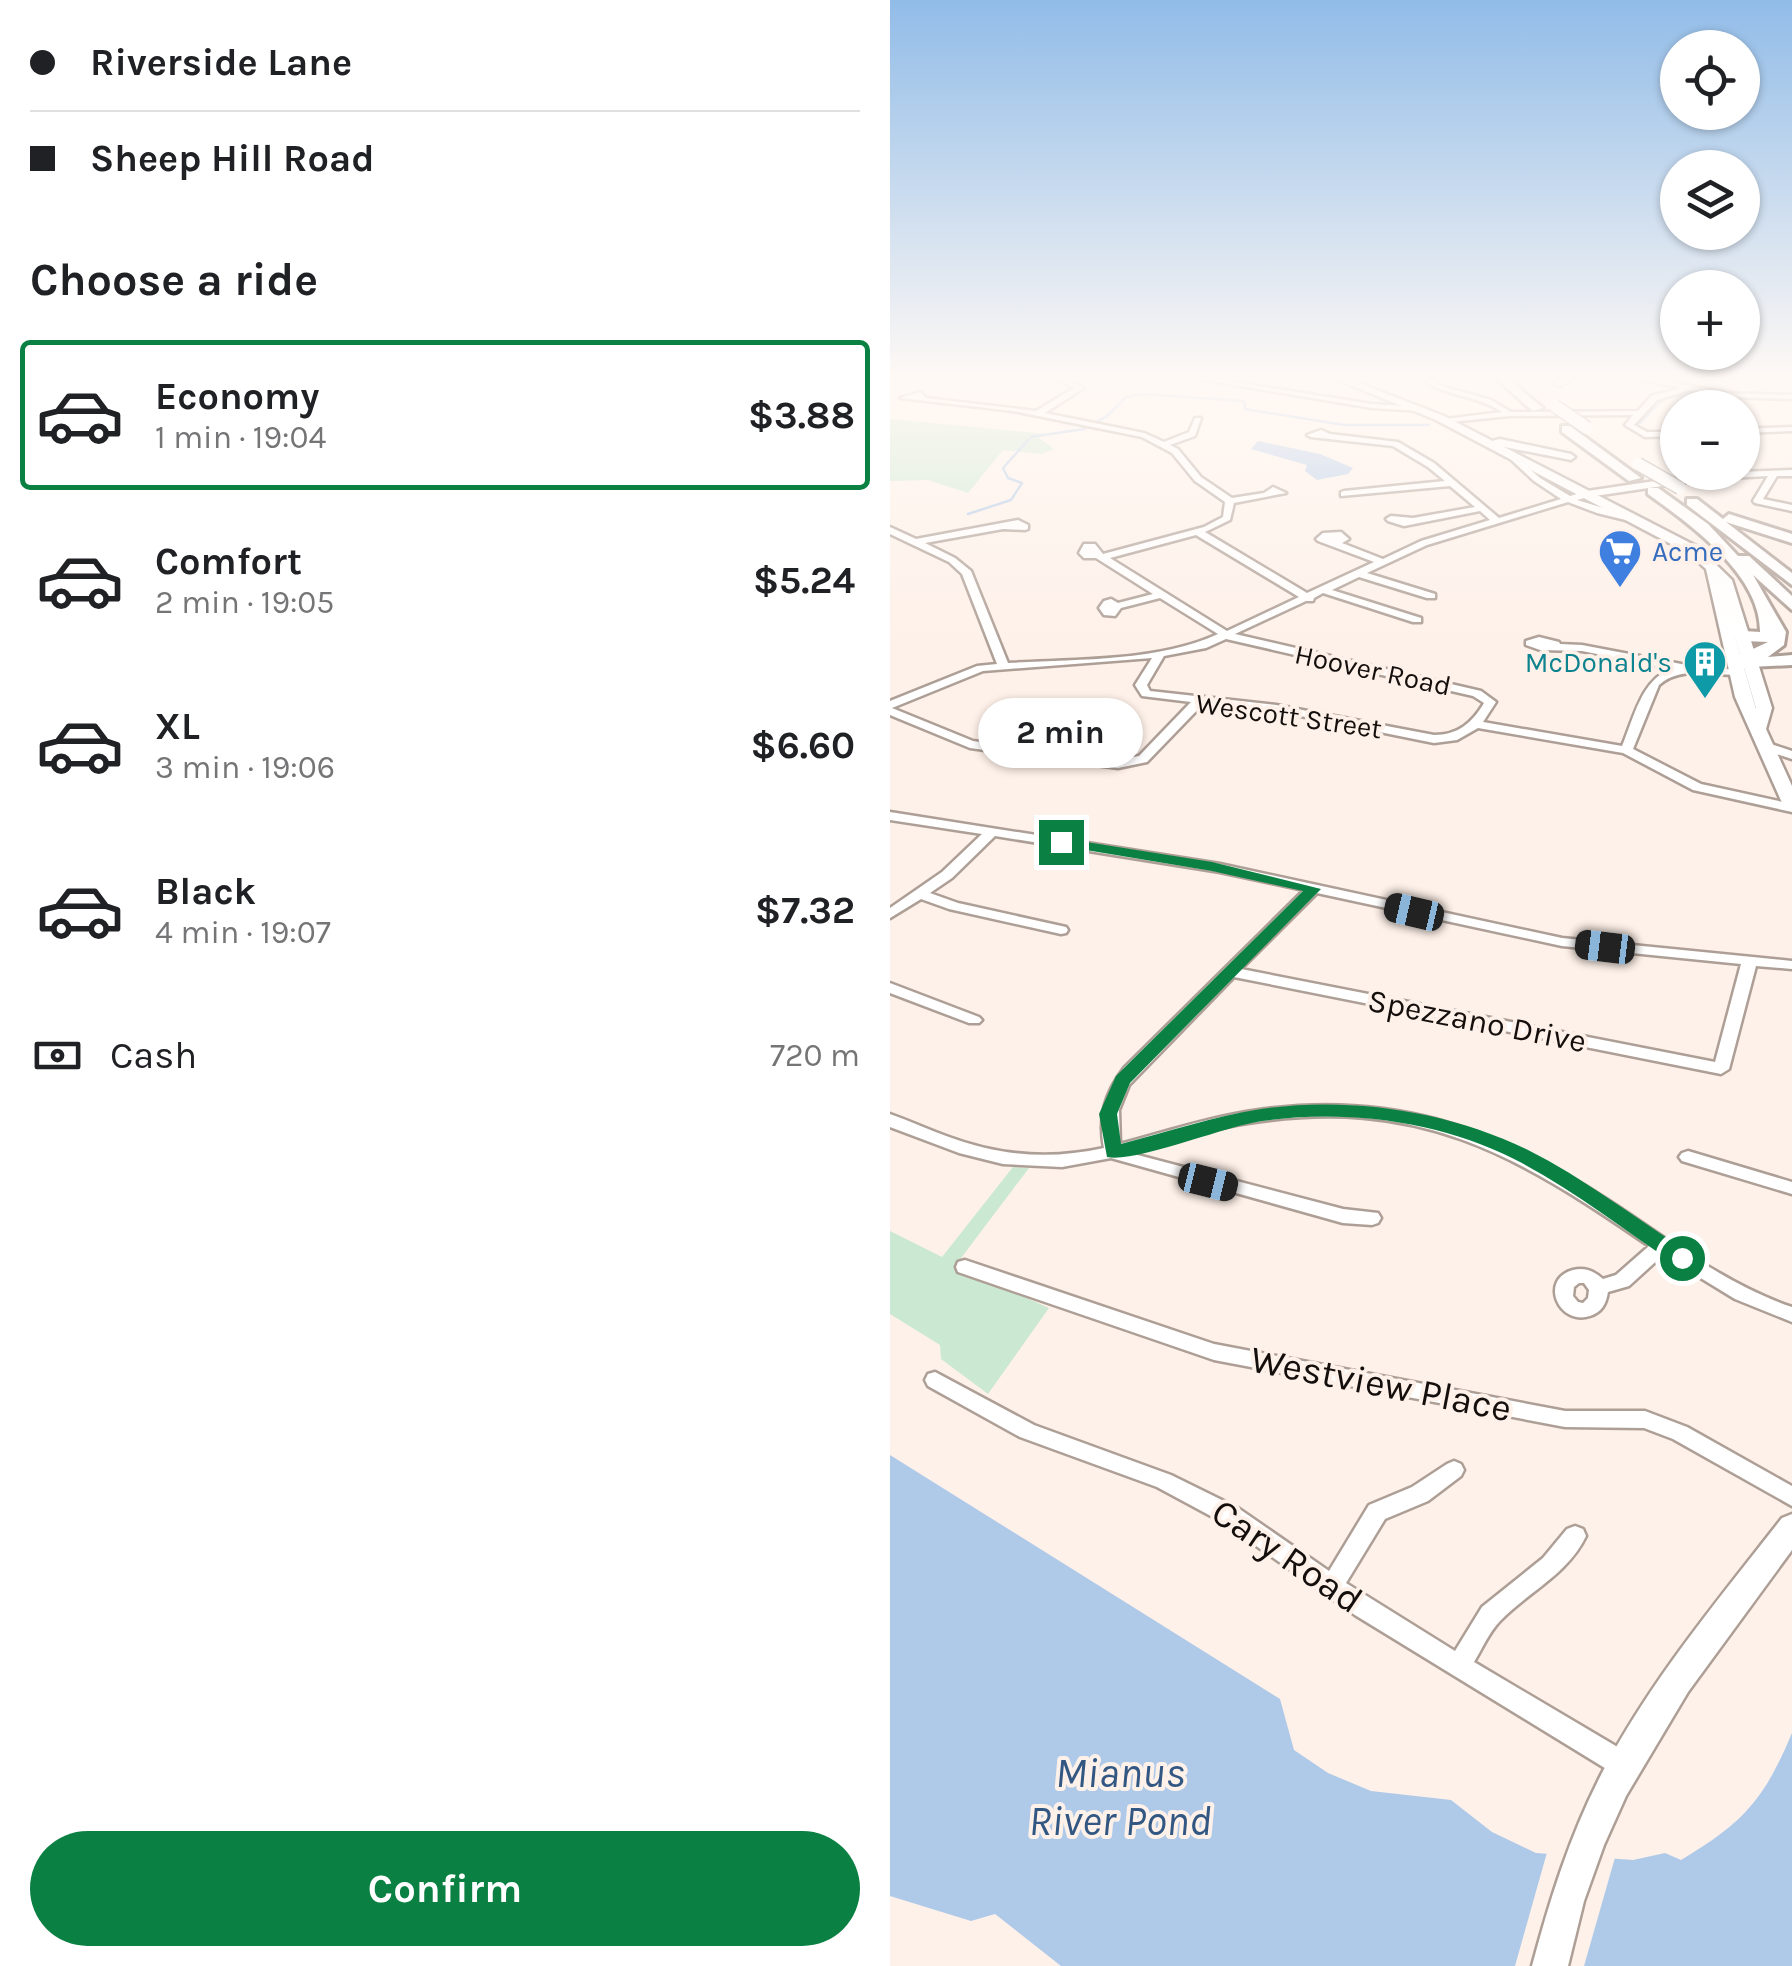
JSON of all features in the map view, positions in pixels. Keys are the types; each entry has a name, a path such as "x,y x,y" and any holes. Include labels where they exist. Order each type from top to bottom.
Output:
{"highway":[{"path":"1631,468 1660,481"},
{"path":"1632,468 1653,491 1746,560 1792,605"},
{"path":"1679,490 1792,580"},
{"path":"1680,490 1740,523 1792,539"},
{"path":"1691,518 1739,565 1765,608 1778,642 1745,666"},
{"path":"1744,636 1763,639 1771,635 1765,608"},
{"path":"1745,666 1789,666"}],"main road":[{"path":"1536,468 1687,546 1725,580 1744,636 1750,717 1760,726 1792,806"},
{"path":"1712,569 1745,666"},
{"path":"1550,1966 1584,1847 1622,1764 1689,1661 1792,1526"}],"street":[{"path":"1188,468 1230,501 1270,494"},
{"path":"1429,468 1497,521"},
{"path":"1525,468 1564,501 1608,516 1642,521"},
{"path":"890,708 956,674 1003,665 1159,656 1228,636 1424,543 1587,494 1703,477 1792,472"},
{"path":"1774,474 1775,478 1758,498 1763,504 1792,508"},
{"path":"1357,492 1451,483"},
{"path":"1228,636 1101,554 1198,532 1227,518 1230,501"},
{"path":"1409,518 1479,509"},
{"path":"916,542 1007,526"},
{"path":"890,530 967,573 1003,665"},
{"path":"1198,532 1309,599"},
{"path":"1335,542 1385,563"},
{"path":"1362,575 1431,596"},
{"path":"1326,591 1417,620"},
{"path":"1118,606 1161,595"},
{"name":"Hoover Road","path":"1228,636 1481,694 1490,704 1476,724"},
{"path":"1555,644 1684,669 1745,666"},
{"name":"Wescott Street","path":"1159,656 1140,685 1142,692 1198,702 1276,708 1434,740 1458,737 1476,724"},
{"path":"1626,750 1654,684 1663,676 1684,669"},
{"path":"890,708 970,744 1118,764 1144,759 1198,702"},
{"path":"1476,724 1626,750 1698,787 1792,806"},
{"path":"1766,746 1792,755"},
{"path":"890,816 1201,864 1562,942 1792,965"},
{"path":"890,914 921,894 992,832"},
{"path":"1113,1152 1108,1114 1122,1080 1313,889"},
{"path":"921,894 954,906 1061,930"},
{"name":"Spezzano Drive","path":"1232,972 1721,1069 1750,960"},
{"path":"890,988 974,1020"},
{"path":"890,1120 960,1149 1011,1160 1055,1162 1113,1152 1236,1119 1298,1112 1364,1112 1433,1123 1523,1156 1727,1286 1792,1315"},
{"path":"1160,1168 1167,1156 1169,1136"},
{"path":"1113,1152 1343,1216 1372,1218"},
{"path":"1688,1157 1792,1188"},
{"path":"1599,1287 1622,1281 1662,1245"},
{"name":"Westview Place","path":"965,1266 1214,1352 1565,1419 1645,1420 1680,1433 1792,1497"},
{"name":"Cary Road","path":"935,1380 1027,1430 1116,1461 1194,1495 1332,1586 1622,1764"},
{"path":"1332,1586 1377,1512 1420,1494 1454,1470"},
{"path":"1460,1664 1490,1615 1552,1566 1575,1536"}],"green space":[{"path":"890,468 989,468 968,493 928,480 890,481"},
{"path":"1013,1167 1029,1168 955,1266 1049,1308 988,1394 941,1359 940,1345 890,1314 890,1231 942,1257"}],"water":[{"path":"1306,468 1353,468 1348,474 1317,480"},
{"name":"Mianus River Pond","path":"890,1455 1280,1699 1294,1750 1328,1773 1371,1791 1451,1800 1492,1832 1536,1853 1633,1860 1665,1853 1681,1860 1721,1834 1749,1808 1772,1776 1792,1733 1792,1966 1061,1966 995,1914 971,1921 890,1896"}],"pier":[{"path":"1548,1849 1616,1854 1584,1966 1515,1966"}],"waterway":[{"path":"968,514 1011,500 1022,483 1008,478 1003,468"}],"place":[{"name":"Acme","path":"1620,589"},
{"name":"McDonald's","path":"1705,700"}],"route":[{"path":"1061,842 1212,866 1313,889 1122,1080 1108,1114 1113,1152 1261,1115 1339,1111 1410,1118 1469,1133 1523,1156 1682,1258"}]}
